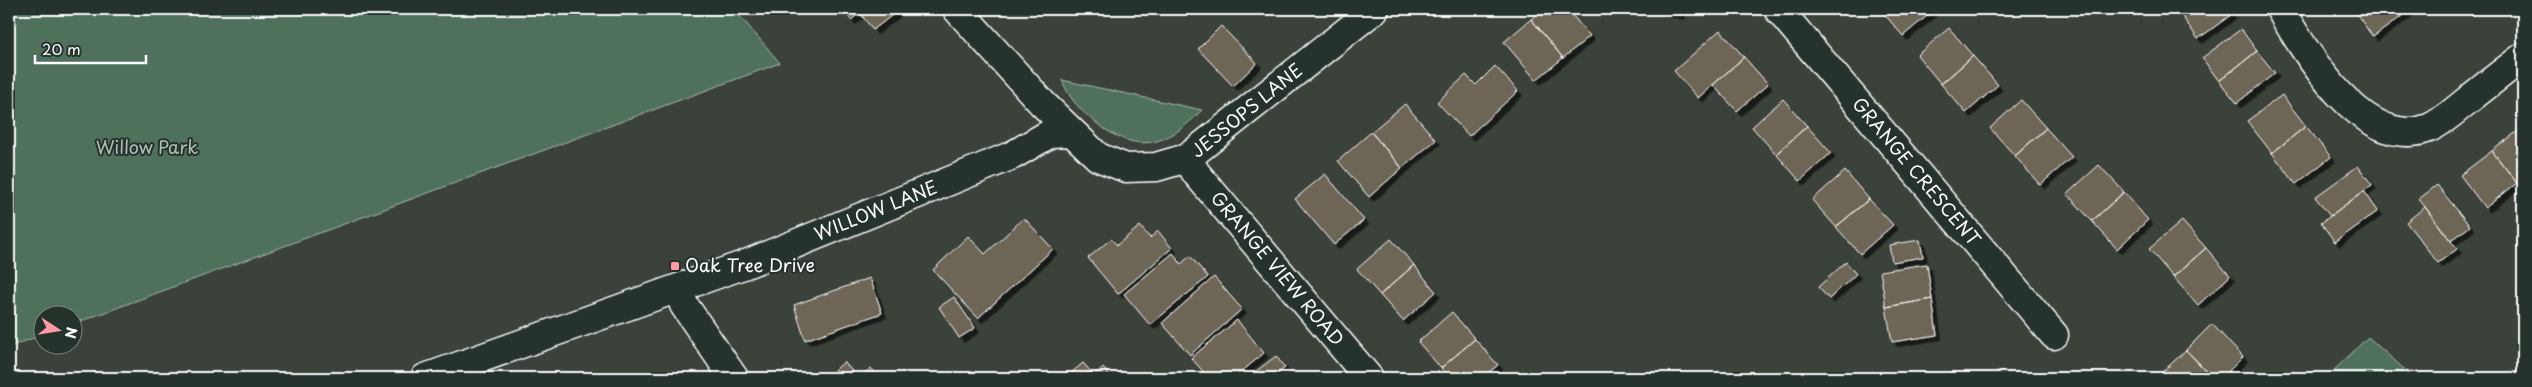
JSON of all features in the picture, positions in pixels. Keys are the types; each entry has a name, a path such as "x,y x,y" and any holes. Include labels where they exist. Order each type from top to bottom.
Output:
{"street":[{"name":"JESSOPS LANE","path":"957,9 1070,132 1098,157 1126,168 1156,167 1187,158 1375,9"},
{"name":"GRANGE CRESCENT","path":"1778,9 2054,336"},
{"path":"2280,9 2301,46 2332,86 2349,103 2379,126 2402,133 2429,128 2523,56"},
{"name":"WILLOW LANE","path":"425,378 678,289 1013,155 1051,133 1070,132"},
{"name":"GRANGE VIEW ROAD","path":"1187,158 1196,172 1368,378"},
{"path":"678,289 684,305 734,378"}],"path":[{"path":"9,23 11,9"}],"green space":[{"name":"Willow Park","path":"9,9 734,9 780,63 82,321 82,304 32,304 32,339 9,347"},
{"path":"1062,80 1202,110 1176,132 1163,139 1151,142 1138,142 1124,139 1090,118 1072,98"},
{"path":"2368,337 2414,378 2326,378"}],"building":[{"path":"842,9 900,9 873,30 860,13 851,20"},
{"path":"1544,9 1567,9 1590,36 1563,58 1531,19"},
{"path":"1653,9 1682,9 1680,15"},
{"path":"1880,9 1935,9 1903,36"},
{"path":"2177,9 2228,9 2232,14 2198,39"},
{"path":"2353,9 2406,9 2408,12 2373,37"},
{"path":"1531,19 1563,58 1536,80 1504,42"},
{"path":"1221,26 1257,63 1233,86 1198,49"},
{"path":"1949,28 1973,56 1941,84 1917,55"},
{"path":"2241,29 2257,51 2219,81 2202,58"},
{"path":"1720,30 1744,57 1698,98 1674,71"},
{"path":"2257,51 2275,73 2237,103 2219,81"},
{"path":"1973,56 1998,85 1966,113 1941,84"},
{"path":"1744,57 1768,84 1737,111 1713,85"},
{"path":"1495,66 1518,91 1469,136 1437,102 1466,75 1476,85"},
{"path":"2282,95 2306,126 2272,153 2247,121"},
{"path":"1783,99 1807,126 1776,154 1752,127"},
{"path":"2021,100 2046,128 2015,156 1990,128"},
{"path":"1405,104 1436,140 1402,168 1371,132"},
{"path":"1807,126 1831,153 1800,181 1776,154"},
{"path":"2306,126 2331,157 2296,184 2272,153"},
{"path":"2523,127 2523,178 2517,183 2492,151"},
{"path":"2046,128 2072,157 2040,185 2015,156"},
{"path":"1371,132 1402,168 1369,197 1338,161"},
{"path":"2492,151 2517,183 2485,208 2460,175"},
{"path":"2099,165 2124,192 2092,221 2067,194"},
{"path":"2358,166 2372,185 2330,216 2315,197"},
{"path":"1845,171 1869,199 1836,227 1812,200"},
{"path":"1325,174 1364,220 1334,245 1295,199"},
{"path":"2437,185 2470,226 2451,241 2419,199"},
{"path":"2364,191 2378,211 2335,242 2321,223"},
{"path":"2124,192 2148,220 2117,249 2092,221"},
{"path":"1869,199 1893,225 1860,254 1836,227"},
{"path":"2425,207 2457,249 2438,263 2406,222"},
{"path":"1024,218 1053,249 978,318 933,270 968,236 985,254"},
{"path":"2182,221 2206,248 2173,277 2149,249"},
{"path":"1140,226 1150,238 1158,231 1172,248 1118,294 1088,258 1111,239 1117,245"},
{"path":"1391,239 1414,265 1380,295 1357,269"},
{"path":"1920,240 1923,257 1892,262 1889,245"},
{"path":"2206,248 2230,276 2198,305 2173,277"},
{"path":"1173,253 1181,264 1190,256 1208,277 1150,325 1124,294"},
{"path":"1846,262 1856,274 1829,299 1818,287"},
{"path":"1927,264 1932,299 1886,307 1880,271"},
{"path":"1414,265 1436,292 1403,321 1380,295"},
{"path":"1214,277 1242,309 1190,355 1162,323"},
{"path":"870,278 882,313 805,340 794,305"},
{"path":"954,297 975,328 959,338 939,307"},
{"path":"1932,299 1937,335 1892,342 1886,307"},
{"path":"1452,312 1475,339 1441,368 1418,342"},
{"path":"1237,320 1264,353 1234,378 1209,378 1191,358"},
{"path":"2212,324 2243,357 2222,378 2213,378 2186,350"},
{"path":"1475,339 1498,365 1482,378 1450,378 1441,368"},
{"path":"2186,350 2213,378 2162,378 2159,375"},
{"path":"1276,356 1285,368 1278,373 1282,378 1247,378"},
{"path":"844,362 858,378 826,378"},
{"path":"1083,363 1094,375 1103,368 1112,378 1065,378"},
{"path":"871,368 880,378 859,378"},
{"path":"642,372 645,378 626,378"}],"place":[{"name":"Oak Tree Drive","path":"675,266"}]}
